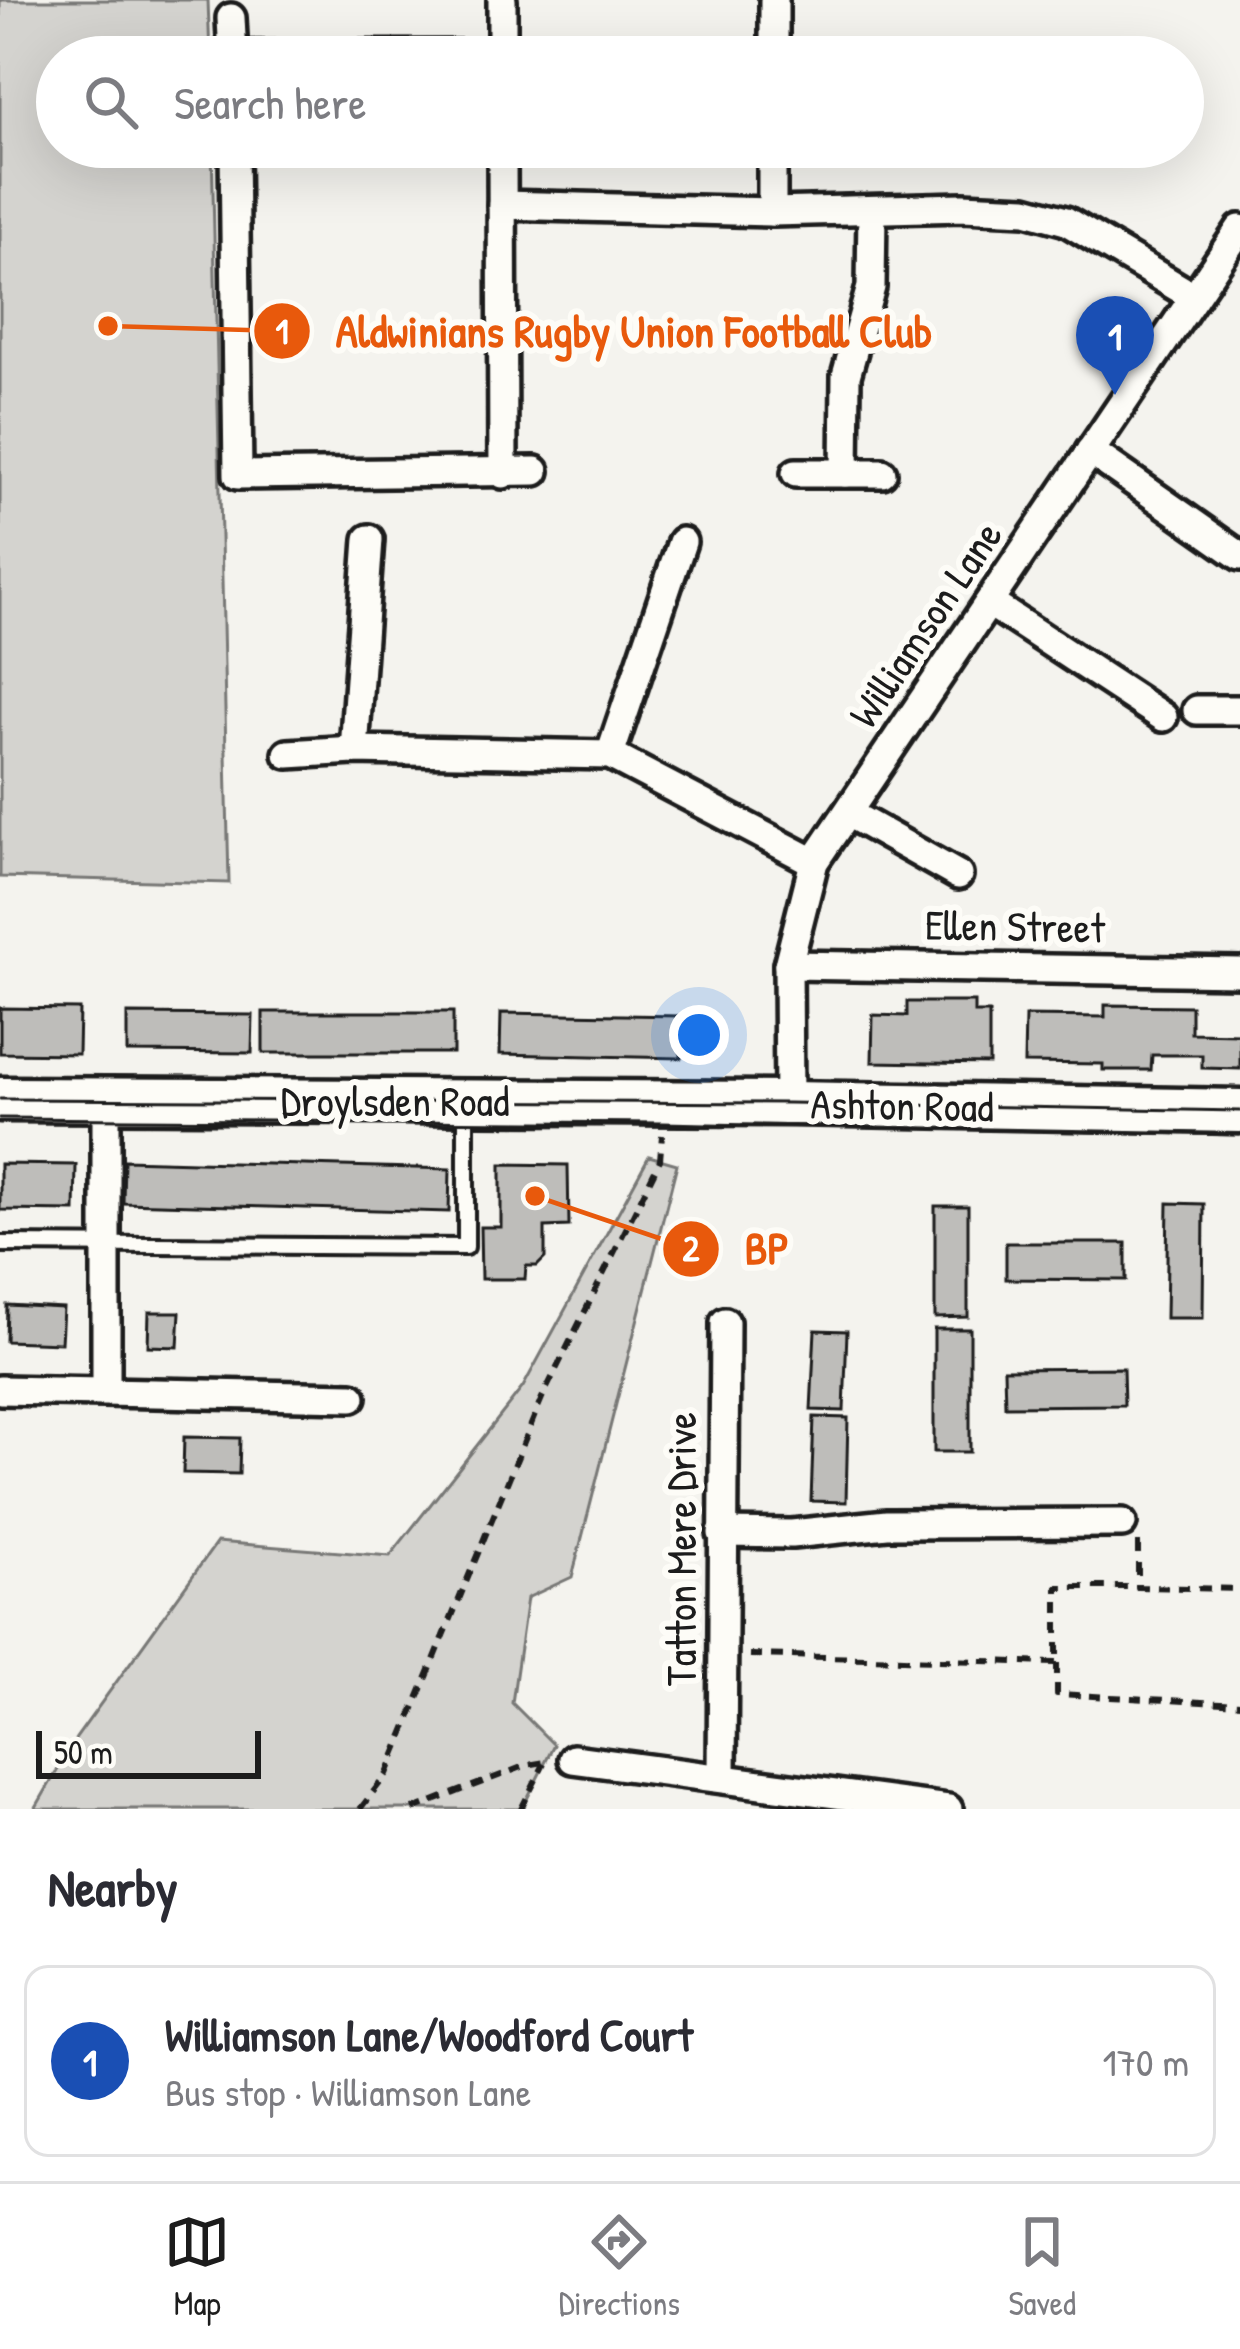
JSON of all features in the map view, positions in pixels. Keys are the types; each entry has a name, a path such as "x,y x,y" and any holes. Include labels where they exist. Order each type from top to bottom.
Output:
{"main road":[{"name":"Droylsden Road","path":"0,1099 789,1102"},
{"name":"Ashton Road","path":"789,1102 1240,1111"},
{"name":"Ashton Road","path":"789,1102 930,1131 1240,1136"}],"street":[{"path":"502,0 502,36"},
{"path":"774,0 774,36"},
{"path":"232,18 232,36"},
{"path":"234,168 238,475 535,471"},
{"path":"502,168 503,474"},
{"path":"772,168 772,212"},
{"path":"502,205 772,212 1026,210 1066,221 1194,297"},
{"path":"845,473 846,376 871,287 872,209"},
{"name":"Williamson Lane","path":"789,1102 788,964 814,862 1240,229"},
{"path":"1090,451 1240,556"},
{"path":"796,473 882,473"},
{"path":"354,750 369,539"},
{"path":"610,755 682,542"},
{"path":"990,603 1163,717"},
{"path":"1197,710 1240,710"},
{"path":"288,754 354,750 610,755 814,862"},
{"path":"848,813 958,875"},
{"name":"Ellen Street","path":"788,964 1240,972"},
{"path":"106,1100 106,1390"},
{"name":"Tatton Mere Drive","path":"722,1777 725,1322"},
{"path":"0,1390 352,1397"},
{"path":"722,1533 792,1534 887,1524 1123,1523"},
{"path":"559,1761 722,1777 948,1809"}],"lane":[{"path":"0,1244 466,1246 466,1101"}],"path":[{"path":"360,1809 387,1774 542,1398 660,1160 664,1102"},
{"path":"1123,1523 1138,1523 1138,1587"},
{"path":"1240,1589 1057,1587 1057,1694 1240,1704"},
{"path":"721,1654 1057,1664"},
{"path":"413,1809 527,1765 559,1761"},
{"path":"521,1809 559,1761"}],"shaded area":[{"path":"0,0 208,0 209,36 36,36 36,168 212,168 229,883 0,877"},
{"path":"649,1156 677,1164 572,1577 527,1598 512,1703 554,1745 522,1809 35,1809 76,1738 217,1542 390,1556 523,1387"}],"building":[{"path":"907,1002 974,1002 974,1013 989,1013 989,1064 872,1062 873,1015 907,1016"},
{"path":"1105,1005 1191,1006 1191,1033 1240,1034 1240,1069 1202,1068 1202,1055 1152,1055 1151,1070 1024,1063 1025,1016 1105,1017"},
{"path":"0,1008 79,1009 78,1054 0,1053"},
{"path":"263,1012 453,1012 453,1053 263,1053"},
{"path":"501,1013 681,1016 681,1058 500,1054"},
{"path":"127,1014 253,1015 252,1053 127,1052"},
{"path":"124,1160 450,1169 449,1212 123,1203"},
{"path":"0,1164 76,1165 75,1211 0,1210"},
{"path":"501,1164 568,1165 569,1226 545,1227 545,1258 537,1266 526,1266 525,1279 481,1279 480,1227 501,1227"},
{"path":"1168,1203 1204,1204 1203,1318 1166,1318"},
{"path":"935,1206 968,1206 968,1317 935,1318"},
{"path":"1006,1243 1126,1243 1126,1280 1006,1279"},
{"path":"7,1305 63,1308 61,1343 6,1341"},
{"path":"149,1312 180,1312 178,1347 148,1346"},
{"path":"934,1329 970,1329 970,1452 934,1452"},
{"path":"815,1330 847,1331 844,1411 811,1410"},
{"path":"1123,1368 1124,1405 1005,1406 1004,1369"},
{"path":"814,1417 848,1418 846,1502 811,1501"},
{"path":"184,1437 240,1438 239,1474 183,1473"}],"tram line":[{"path":"0,1099 789,1103 1240,1111"},
{"path":"0,1118 662,1123 1240,1135"}],"place":[{"name":"Aldwinians Rugby Union Football Club","path":"108,326"},
{"name":"Williamson Lane/Woodford Court","path":"1115,395"},
{"name":"BP","path":"535,1196"}]}
